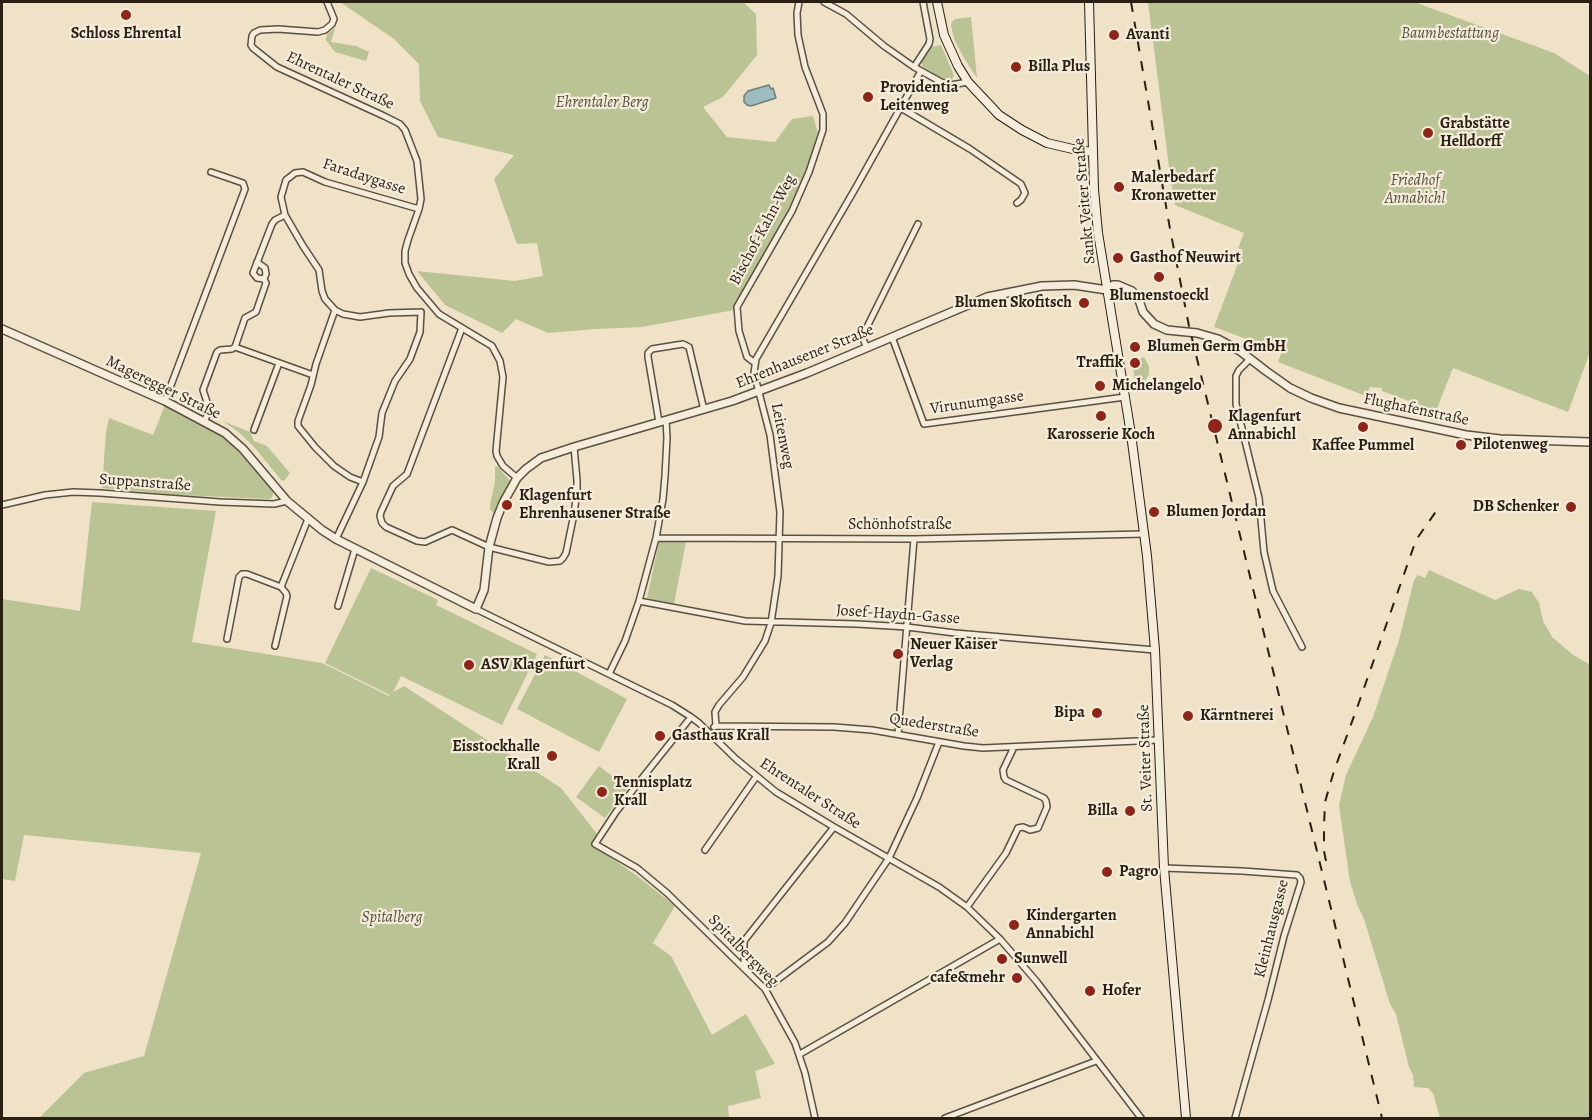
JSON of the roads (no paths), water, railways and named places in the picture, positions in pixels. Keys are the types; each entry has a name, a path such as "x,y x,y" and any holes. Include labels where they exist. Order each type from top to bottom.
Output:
{"main road":[{"path":"937,2 944,35 950,50 968,82 999,115 1047,143 1093,152"},
{"name":"Sankt Veiter Straße","path":"1089,2 1094,189 1098,233 1125,398"},
{"name":"St. Veiter Straße","path":"1125,398 1145,534 1155,650 1164,868 1186,1119"}],"street":[{"name":"Ehrentaler Straße","path":"327,2 334,19 325,30 318,32 260,30 252,36 253,48 278,67 400,124 405,130 417,161 421,199 408,240 405,263 417,288 430,306 447,320 492,346 500,361 503,376 496,450 503,466 517,478"},
{"name":"Bischof-Kahn-Weg","path":"755,363 747,357 739,331 737,307 792,211 809,172 823,130 823,114 805,67 798,35 799,2"},
{"path":"824,2 846,14 884,46 921,71 951,85 968,82"},
{"path":"914,67 930,39 923,2"},
{"path":"755,363 921,71"},
{"path":"901,108 970,149 1021,184 1025,193 1017,203"},
{"name":"Faradaygasse","path":"335,310 325,299 322,291 320,270 285,216 282,189 286,180 298,171 308,173 325,183 419,209"},
{"path":"165,401 245,189 243,183 210,172"},
{"path":"264,279 257,278 253,273 272,224 275,220 285,216"},
{"path":"867,348 863,339 864,333 918,224"},
{"path":"205,421 209,408 203,390 217,352 232,350 235,347 245,318 256,312 266,283 265,268 257,262"},
{"name":"Ehrenhausener Straße","path":"517,478 542,458 704,410 807,373 974,302 1001,293 1042,286 1074,285 1107,290"},
{"name":"Flughafenstraße","path":"1107,290 1116,296 1137,297 1148,319 1160,327 1218,339 1234,347 1290,388 1339,408 1449,432 1500,439 1590,442"},
{"path":"363,482 350,477 334,466 298,426 335,310 360,317 422,312 430,306"},
{"path":"336,539 363,482 379,437 386,402 397,376 410,359 420,332 422,312"},
{"path":"462,328 407,474 393,486 381,512 381,520 386,527 417,541 425,542 452,530 489,547 555,563 566,553 572,524 578,480 574,447"},
{"name":"Mageregger Straße","path":"2,329 205,421 225,433 243,449 287,501 336,539 476,609"},
{"name":"Virunumgasse","path":"892,337 924,424 1125,398"},
{"path":"609,674 625,641 649,571 664,487 668,438 648,357 652,349 683,344 689,347 704,410"},
{"path":"235,347 313,375"},
{"path":"1250,359 1236,376 1236,404 1259,498 1264,552 1273,591 1302,647"},
{"path":"254,430 279,363"},
{"name":"Leitenweg","path":"716,726 715,712 719,705 751,667 765,641 771,622 778,576 780,512 773,454 767,419 754,373 755,363"},
{"path":"476,609 484,590 489,547 497,518 517,478"},
{"name":"Suppanstraße","path":"2,505 45,495 73,492 234,503 274,504 287,501"},
{"path":"281,587 308,519"},
{"name":"Schönhofstraße","path":"656,538 914,539 1145,534"},
{"path":"898,734 914,539"},
{"path":"338,606 355,549"},
{"path":"227,639 239,577 247,574 281,587 287,596 275,646"},
{"name":"Josef-Haydn-Gasse","path":"639,601 745,621 907,627 1155,650"},
{"name":"Ehrentaler Straße","path":"476,609 672,705 691,717 735,759 776,792 939,887 967,907 1000,939 1036,982 1141,1119"},
{"name":"Spitalbergweg","path":"691,717 633,789 595,843 636,868 667,893 765,989 800,1054 815,1119"},
{"path":"709,733 716,726"},
{"name":"Quederstraße","path":"716,726 834,727 873,730 983,748 1159,740"},
{"path":"765,989 809,958 845,923 889,858 917,798 939,742"},
{"path":"967,907 1006,853 1018,828 1023,826 1034,830 1038,828 1047,807 1044,798 1004,777 1003,770 1014,747"},
{"path":"705,850 756,777"},
{"path":"744,967 744,941 834,827"},
{"name":"Kleinhausgasse","path":"1164,868 1297,875 1300,878 1301,882 1234,1119"},
{"path":"800,1054 1000,939"},
{"path":"945,1119 1096,1061"}],"water":[{"path":"769,85 771,89 773,88 776,98 751,106 744,102 744,96 748,91"}],"railway":[{"path":"1131,2 1189,326 1382,1118"},
{"path":"1326,861 1324,851 1325,802 1334,771 1416,540 1437,510"}],"place":[{"name":"Schloss Ehrental","path":"126,15"},
{"name":"Avanti","path":"1114,35"},
{"name":"Billa Plus","path":"1016,67"},
{"name":"Providentia Leitenweg","path":"868,97"},
{"name":"Grabstätte Helldorff","path":"1428,133"},
{"name":"Malerbedarf Kronawetter","path":"1119,187"},
{"name":"Gasthof Neuwirt","path":"1118,258"},
{"name":"Blumenstoeckl","path":"1159,277"},
{"name":"Blumen Skofitsch","path":"1084,303"},
{"name":"Blumen Germ GmbH","path":"1135,347"},
{"name":"Traffik","path":"1135,363"},
{"name":"Michelangelo","path":"1100,386"},
{"name":"Karosserie Koch","path":"1101,416"},
{"name":"Klagenfurt Annabichl","path":"1215,426"},
{"name":"Kaffee Pummel","path":"1363,427"},
{"name":"Pilotenweg","path":"1461,445"},
{"name":"Klagenfurt Ehrenhausener Straße","path":"507,505"},
{"name":"DB Schenker","path":"1571,507"},
{"name":"Blumen Jordan","path":"1154,512"},
{"name":"Neuer Kaiser Verlag","path":"898,654"},
{"name":"ASV Klagenfurt","path":"469,665"},
{"name":"Bipa","path":"1097,713"},
{"name":"Kärntnerei","path":"1188,716"},
{"name":"Gasthaus Krall","path":"660,736"},
{"name":"Eisstockhalle Krall","path":"552,756"},
{"name":"Tennisplatz Krall","path":"602,792"},
{"name":"Billa","path":"1130,811"},
{"name":"Pagro","path":"1107,872"},
{"name":"Kindergarten Annabichl","path":"1014,925"},
{"name":"Sunwell","path":"1002,959"},
{"name":"cafe&mehr","path":"1017,978"},
{"name":"Hofer","path":"1090,991"}],"park label":[{"name":"Baumbestattung","path":"1450,34"},
{"name":"Ehrentaler Berg","path":"602,103"},
{"name":"Friedhof Annabichl","path":"1415,190"},
{"name":"Spitalberg","path":"392,918"}]}
